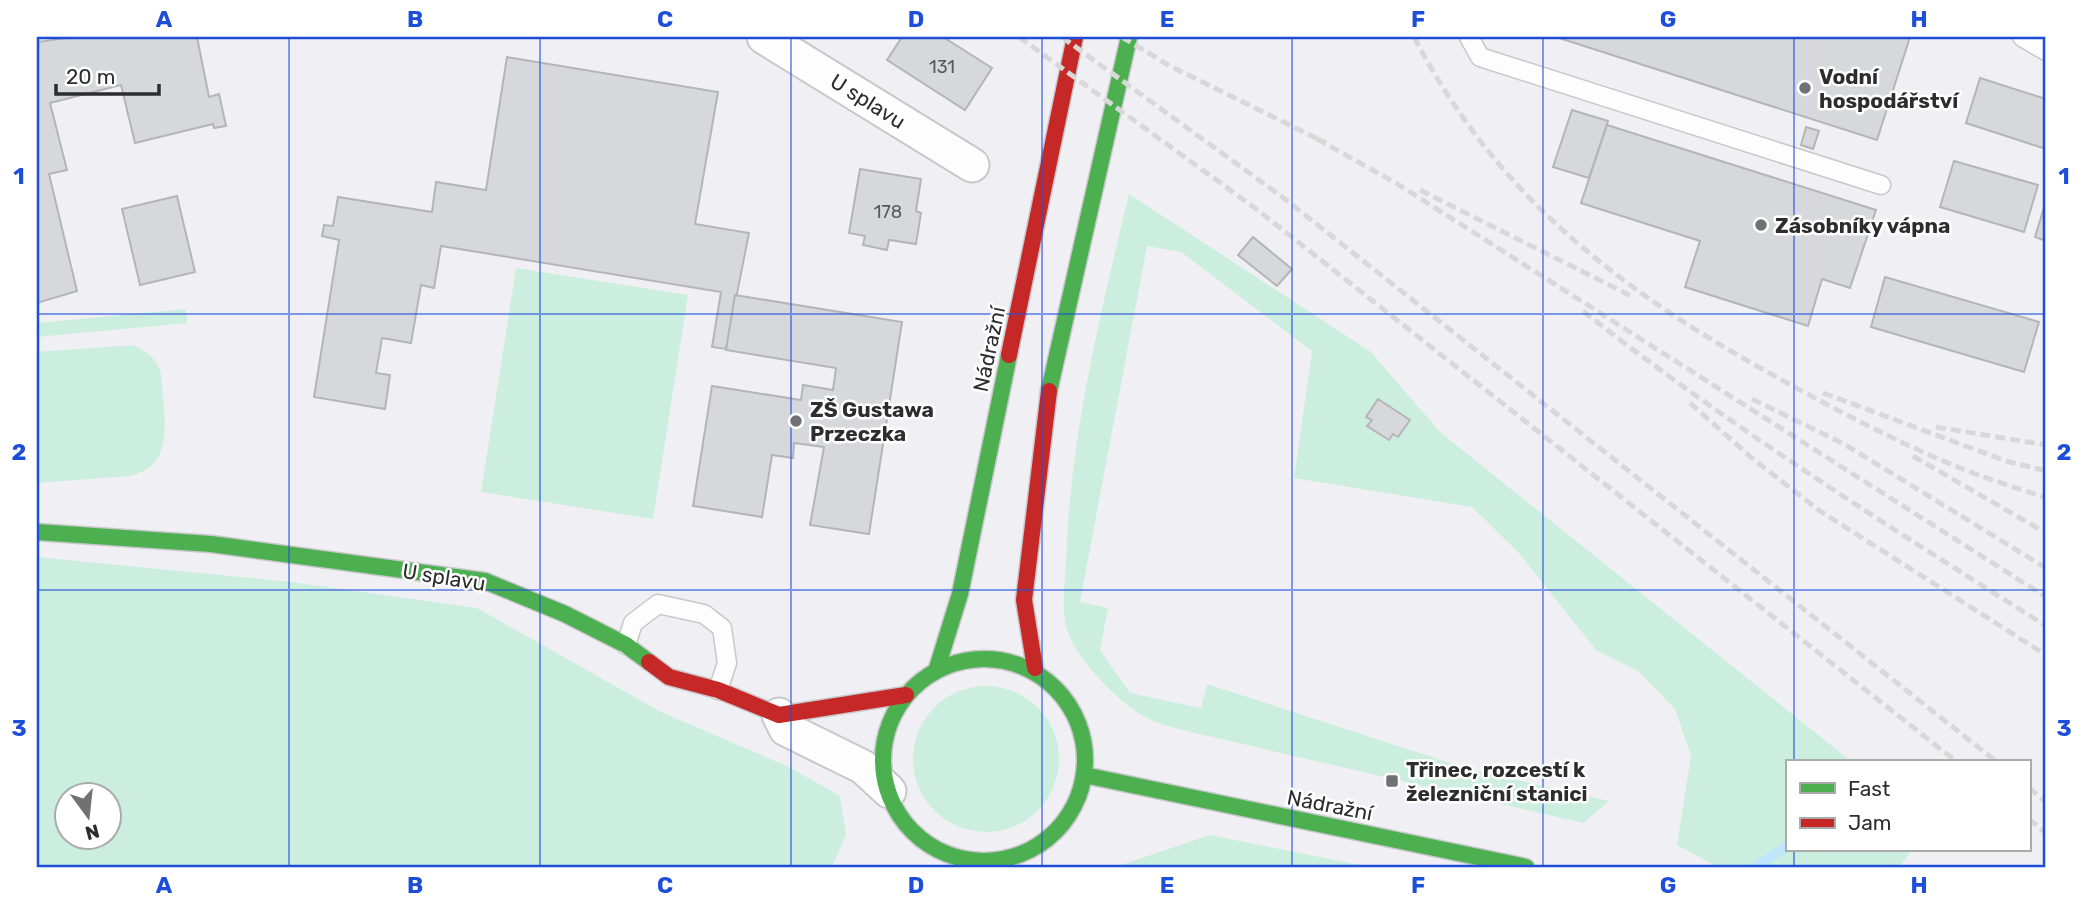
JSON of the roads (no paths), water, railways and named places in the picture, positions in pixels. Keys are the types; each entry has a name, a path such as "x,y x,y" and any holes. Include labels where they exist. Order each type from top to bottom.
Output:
{"main road":[{"name":"Nádražní","path":"937,668 960,594 1075,37"},
{"path":"1035,668 995,660 970,660 937,668 906,695 886,731 883,759 889,791 904,823 934,855 979,864 1026,856 1057,833 1073,808 1084,775 1083,741 1071,709 1035,668 1024,600 1046,404 1129,37"},
{"name":"U splavu","path":"37,533 211,544 485,581 565,614 626,645 669,677 718,690 779,715"},
{"path":"779,715 906,695"},
{"name":"Nádražní","path":"1084,775 1526,867"}],"street":[{"name":"U splavu","path":"764,37 972,165"},
{"path":"779,715 786,729 863,767 889,791"}],"lane":[{"path":"1469,37 1480,57 1881,185"},
{"path":"2022,37 2046,51"},
{"path":"626,645 634,624 658,604 704,614 722,628 727,663 718,690"}],"waterway":[{"path":"1756,867 1786,847"}],"railway":[{"path":"1019,37 1255,208 1954,760"},
{"path":"1062,37 1281,196 1994,760"},
{"path":"1122,37 1170,66 1326,143"},
{"path":"1414,37 1447,93 1483,144 1523,191 1566,233 1612,272 1715,342 1834,408 1954,465 2046,498"},
{"path":"1317,139 1396,183 2046,597"},
{"path":"1420,190 1633,297"},
{"path":"1583,311 1752,435 2046,626"},
{"path":"1823,393 2006,461 2046,471"},
{"path":"1752,399 1844,444 2046,568"},
{"path":"1690,403 1753,459 1820,511 2046,655"},
{"path":"1936,427 2046,445"},
{"path":"1913,456 2046,533"},
{"path":"2030,789 2046,802"},
{"path":"2030,820 2046,833"}],"place":[{"name":"Vodní hospodářství","path":"1805,88"},
{"name":"Zásobníky vápna","path":"1761,225"},
{"name":"ZŠ Gustawa Przeczka","path":"796,421"},
{"name":"Třinec, rozcestí k železniční stanici","path":"1392,781"}]}
